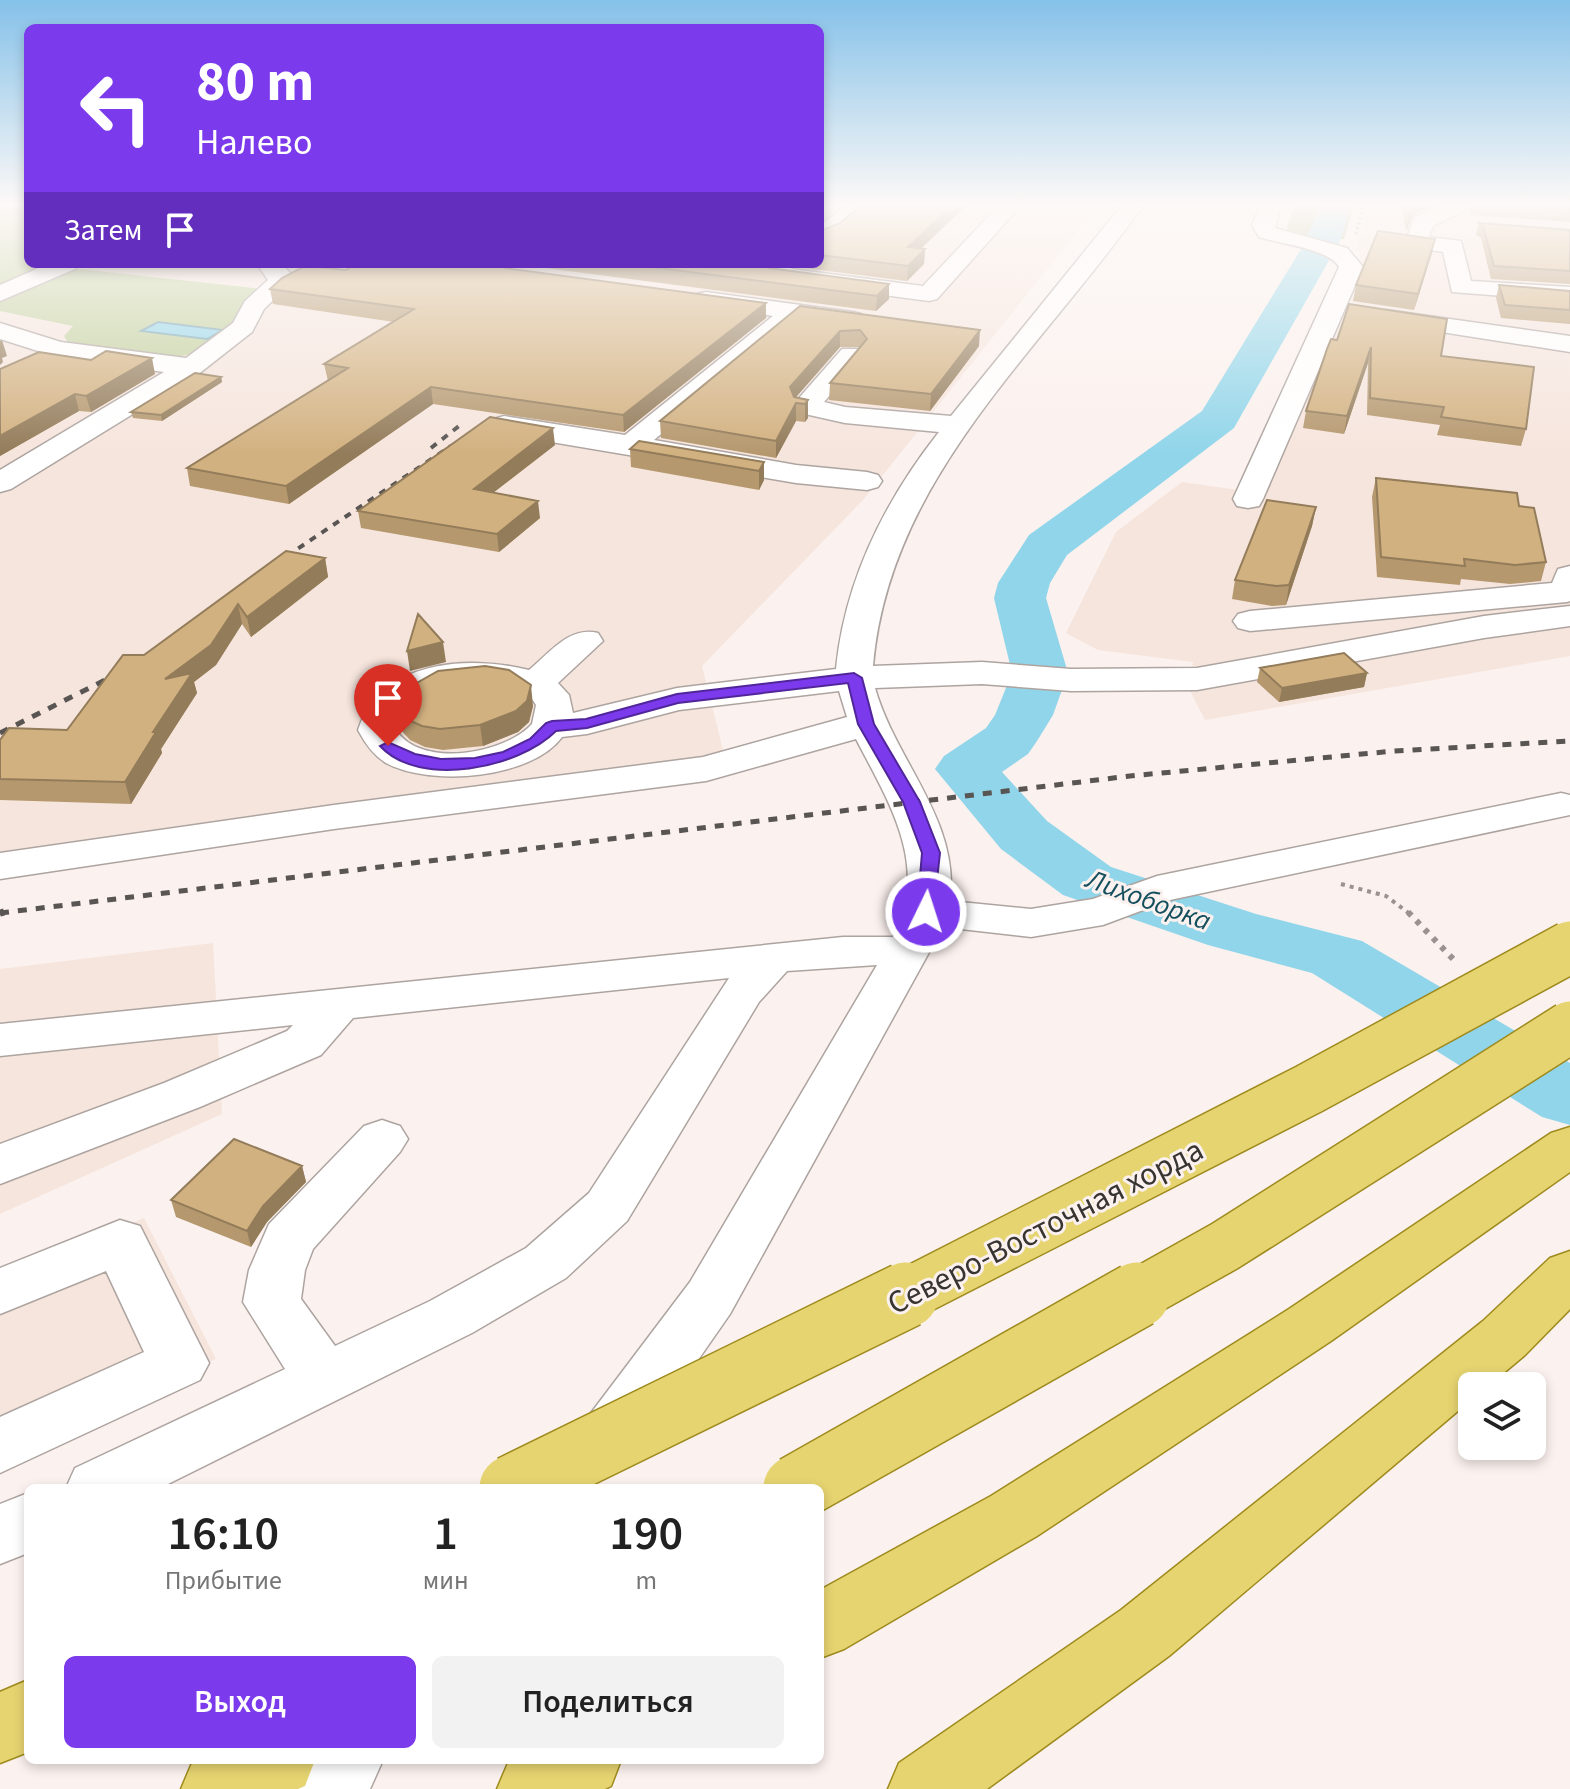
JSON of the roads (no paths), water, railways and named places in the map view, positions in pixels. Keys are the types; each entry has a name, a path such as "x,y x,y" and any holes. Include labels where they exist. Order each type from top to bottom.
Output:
{"main road":[{"name":"Северо-Восточная хорда","path":"520,1484 852,1325 1384,1052 1570,947"},
{"path":"803,1484 1225,1246 1570,1027"},
{"path":"824,1624 1027,1508 1310,1325 1570,1146"},
{"path":"925,1789 1145,1633 1504,1338 1570,1273"},
{"path":"0,1728 24,1717"},
{"path":"218,1789 271,1764"},
{"path":"534,1789 578,1764"}],"street":[{"path":"0,483 192,366 243,327 254,306 274,287"},
{"path":"880,287 929,294 935,287"},
{"path":"575,1484 710,1298 917,932 931,853 911,802 866,724 854,678 861,617 879,553 915,485 1068,287"},
{"path":"1248,499 1342,287"},
{"path":"1468,287 1570,294"},
{"path":"689,297 871,321"},
{"path":"1334,307 1570,344"},
{"path":"631,445 794,311"},
{"path":"0,331 57,349 192,366"},
{"path":"1479,331 1473,349 1477,352 1570,363"},
{"path":"994,338 1025,342"},
{"path":"28,363 57,349"},
{"path":"851,355 806,406 845,415 959,425"},
{"path":"504,425 796,474 867,481"},
{"path":"1250,621 1567,592 1570,576"},
{"path":"552,726 587,723 677,699 854,678 982,673 1071,680 1197,679 1468,630 1570,616"},
{"path":"535,684 585,641"},
{"path":"480,672 510,675 535,684 550,696 556,710 552,726 535,743 508,756 452,764 410,758 388,746 377,730 380,713 394,697 418,683 448,675 480,672"},
{"path":"0,866 334,817 706,769 866,724"},
{"path":"0,1040 843,951 917,932 1031,923 1103,911 1157,889 1561,805"},
{"path":"106,1484 451,1317 546,1263 608,1207 741,993 774,958"},
{"path":"0,1165 182,1095 304,1043 339,1004"},
{"path":"324,1378 272,1302 277,1270 289,1239 382,1139"},
{"path":"0,1292 120,1241 179,1363 0,1446"},
{"path":"0,1535 24,1524"},
{"path":"321,1789 343,1764"}],"water":[{"path":"158,322 223,330 207,339 141,331"}],"waterway":[{"name":"Лихоборка","path":"1296,287 1219,419 1047,546 1024,583 1020,598 1040,673 1024,715 1007,741 966,769 1024,835 1087,881 1233,930 1337,957 1570,1098"}],"railway":[{"path":"431,448 459,426"},
{"path":"275,564 451,446"},
{"path":"0,733 121,672"},
{"path":"4,912 0,913 1130,776 1394,751 1570,741"}]}
